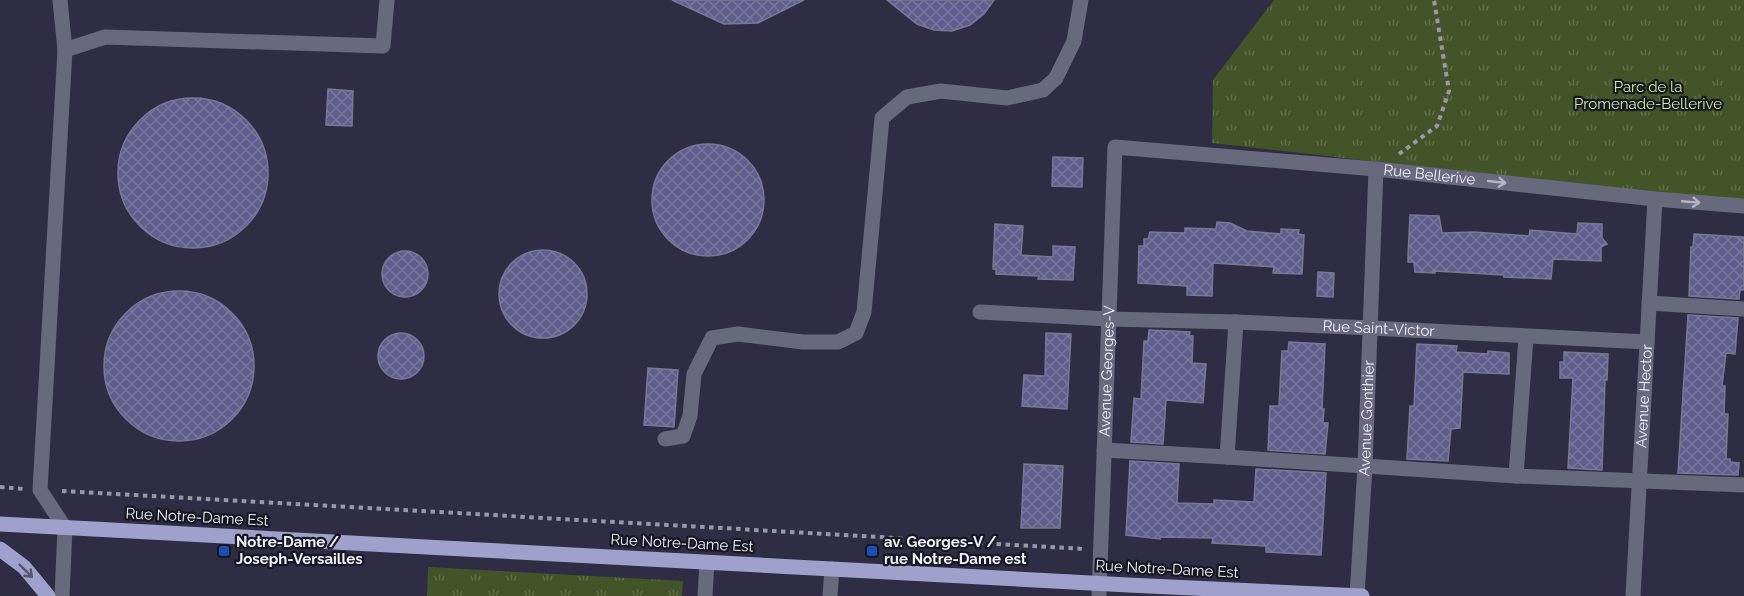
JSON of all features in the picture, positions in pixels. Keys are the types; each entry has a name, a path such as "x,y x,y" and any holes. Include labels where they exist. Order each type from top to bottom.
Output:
{"main road":[{"name":"Rue Notre-Dame Est","path":"0,524 832,569 1099,590 1359,596"},
{"path":"0,549 24,567 48,596"}],"street":[{"path":"60,0 65,50 40,490 65,528 62,596"},
{"path":"65,50 105,37 383,46 387,0"},
{"path":"665,439 683,436 690,416 694,374 712,338 738,334 803,342 838,342 856,333 864,312 882,118 907,97 941,91 1007,98 1043,90 1056,78 1074,41 1081,0"},
{"name":"Rue Bellerive","path":"1115,147 1376,169 1654,199 1744,206"},
{"name":"Avenue Georges-V","path":"1099,590 1115,147"},
{"name":"Avenue Gonthier","path":"1359,596 1376,169"},
{"name":"Avenue Hector","path":"1633,596 1654,199"},
{"path":"1649,303 1744,309"},
{"name":"Rue Saint-Victor","path":"980,312 1647,342"},
{"path":"1227,457 1236,322"},
{"path":"1516,476 1526,337"},
{"path":"1104,450 1516,476 1744,485"},
{"path":"705,596 707,563"},
{"path":"830,596 832,569"}],"path":[{"path":"1376,169 1437,126 1449,91 1434,0"},
{"name":"Rue Notre-Dame Est","path":"0,487 1100,550"}],"green space":[{"name":"Parc de la Promenade-Bellerive","path":"1274,0 1744,0 1744,200 1652,193 1212,143 1213,80"},
{"path":"428,567 683,581 682,596 427,596"}],"building":[{"path":"672,0 804,0 758,23 724,24"},
{"path":"887,0 994,0 984,14 970,25 952,31 934,30 917,24"},
{"path":"328,89 353,91 352,126 326,125"},
{"path":"193,98 222,104 246,120 262,144 268,173 262,202 246,226 222,242 193,248 164,242 140,226 124,202 118,173 124,144 140,120 164,104"},
{"path":"708,144 729,148 748,160 760,179 764,200 760,221 748,240 729,252 708,256 687,252 668,240 656,221 652,200 656,179 668,160 687,148"},
{"path":"1053,157 1083,158 1082,187 1052,186"},
{"path":"1410,215 1439,216 1442,233 1474,232 1529,236 1530,230 1577,234 1578,223 1602,224 1602,238 1607,244 1601,247 1601,261 1553,259 1551,279 1435,271 1435,273 1415,272 1414,262 1408,262"},
{"path":"1217,222 1230,223 1247,231 1281,234 1281,229 1299,230 1298,234 1304,235 1302,274 1273,273 1274,267 1213,263 1212,296 1187,295 1187,286 1138,283 1139,246 1144,246 1144,239 1148,239 1150,232 1185,233 1185,228 1216,229"},
{"path":"995,224 1023,226 1021,255 1053,257 1053,246 1075,247 1073,280 996,274 996,269 993,269"},
{"path":"1694,234 1744,237 1744,290 1740,290 1739,299 1689,296 1691,247 1693,247"},
{"path":"543,250 568,257 580,269 587,294 580,319 568,331 543,338 518,331 506,319 499,294 506,269 518,257"},
{"path":"405,251 421,258 428,274 421,290 405,297 389,290 382,274 389,258"},
{"path":"1318,272 1334,273 1333,297 1317,296"},
{"path":"179,291 208,297 232,313 248,337 254,366 248,395 232,419 208,435 179,441 150,435 126,419 110,395 104,366 110,337 126,313 150,297"},
{"path":"1688,315 1738,318 1735,354 1726,353 1722,386 1725,386 1724,414 1728,414 1726,459 1739,463 1738,475 1678,473"},
{"path":"1149,330 1190,332 1189,336 1193,336 1192,363 1206,364 1203,403 1166,400 1163,444 1131,442 1134,398 1141,399 1144,341 1148,341"},
{"path":"401,333 417,340 424,356 417,372 401,379 385,372 378,356 385,340"},
{"path":"1046,333 1071,334 1067,409 1022,406 1024,375 1045,376"},
{"path":"1289,342 1325,344 1322,409 1324,409 1323,423 1328,423 1325,454 1268,450 1270,406 1279,406 1282,351 1288,351"},
{"path":"1417,344 1457,346 1456,352 1509,353 1509,374 1463,372 1460,428 1451,429 1448,461 1407,459 1410,406 1414,406"},
{"path":"1564,352 1608,354 1602,470 1568,468 1573,378 1560,378 1560,362 1564,362"},
{"path":"648,368 678,370 674,427 644,425"},
{"path":"1130,461 1179,464 1177,503 1214,504 1214,500 1254,502 1256,469 1326,473 1321,555 1266,552 1266,546 1212,543 1213,538 1160,537 1160,539 1126,535"},
{"path":"1024,464 1063,466 1060,528 1021,528"}],"place":[{"name":"Notre-Dame / Joseph-Versailles","path":"224,551"},
{"name":"av. Georges-V / rue Notre-Dame est","path":"872,551"}]}
